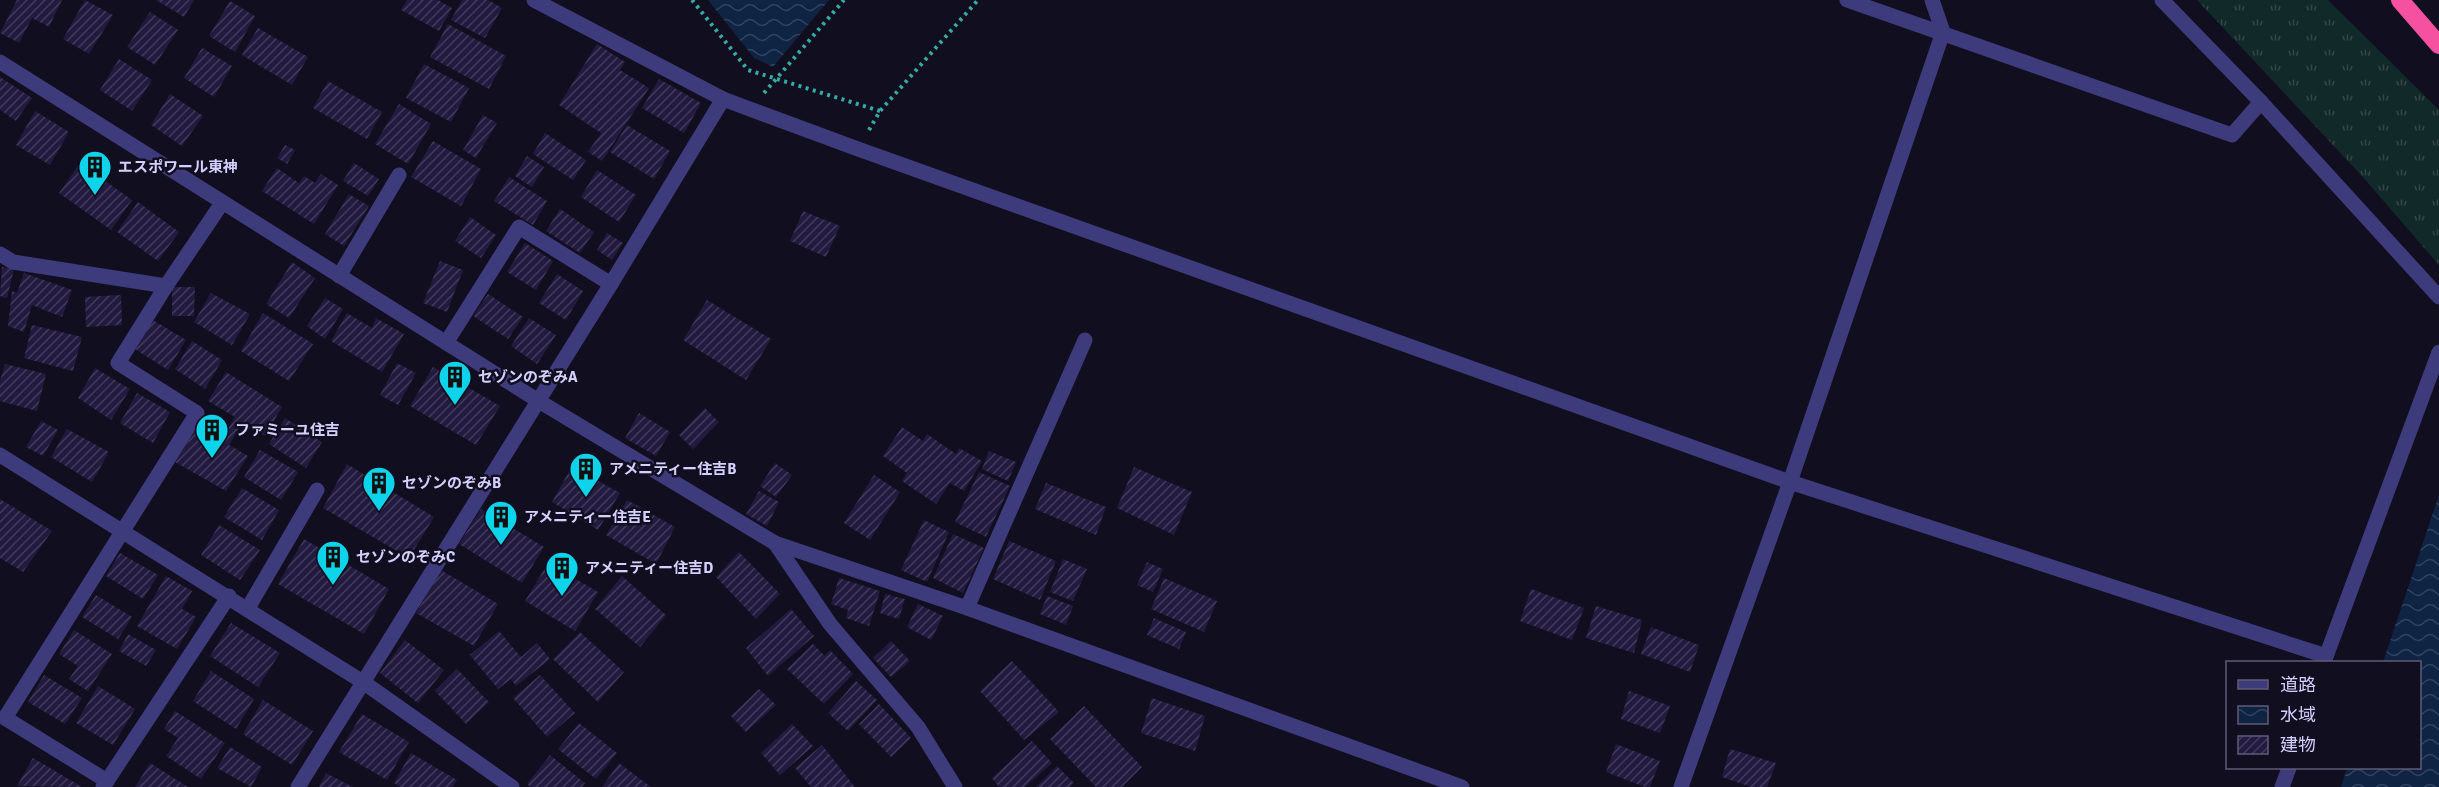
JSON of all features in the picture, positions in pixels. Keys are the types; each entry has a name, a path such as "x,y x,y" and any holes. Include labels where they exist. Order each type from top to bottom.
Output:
{"highway":[{"path":"2400,0 2439,45"}],"street":[{"path":"534,0 723,99 748,109 1790,482 2325,659 2439,352"},
{"path":"1847,0 2232,135 2261,102"},
{"path":"1681,787 1790,482 1943,32 1932,0"},
{"path":"2162,0 2261,102 2439,297"},
{"path":"0,62 537,400 775,543 967,608 1462,787"},
{"path":"298,787 611,284 723,99"},
{"path":"339,276 399,175"},
{"path":"222,203 118,363 197,413 5,718 105,784 229,596"},
{"path":"446,343 519,227 611,284"},
{"path":"0,254 13,262 166,286"},
{"path":"967,608 1085,340"},
{"path":"0,455 229,596 363,682 512,787"},
{"path":"248,608 317,490"},
{"path":"775,543 830,624 918,728 955,787"},
{"path":"2282,787 2289,769"}],"path":[{"path":"692,0 748,70 880,111"},
{"path":"748,109 777,79 844,0"},
{"path":"858,149 880,111 978,0"}],"green space":[{"path":"2197,0 2328,0 2439,110 2439,265 2362,176"}],"water":[{"path":"708,0 829,0 773,67 754,58"},
{"path":"2439,495 2439,787 2341,787 2347,769 2421,769 2421,661 2383,661"}],"building":[{"path":"17,0 62,0 49,27 32,18 19,43 0,33"},
{"path":"85,0 113,15 89,54 63,39"},
{"path":"156,0 194,0 184,17"},
{"path":"407,0 438,0 452,8 439,31 401,10"},
{"path":"462,0 488,0 502,8 485,38 451,20"},
{"path":"230,1 255,16 235,52 209,36"},
{"path":"150,12 178,30 155,65 127,47"},
{"path":"448,24 506,56 489,89 430,57"},
{"path":"258,28 308,57 292,85 242,55"},
{"path":"597,44 625,62 620,70 649,88 602,161 588,152 601,133 559,105"},
{"path":"202,48 232,66 214,97 184,78"},
{"path":"119,59 152,80 132,111 100,90"},
{"path":"424,64 469,88 451,122 406,98"},
{"path":"0,77 32,98 16,121 0,110"},
{"path":"659,79 701,103 684,133 642,108"},
{"path":"328,81 382,112 367,139 313,108"},
{"path":"170,94 203,116 182,146 151,125"},
{"path":"399,104 431,124 408,164 375,144"},
{"path":"35,111 69,132 50,165 16,145"},
{"path":"483,115 497,123 476,158 463,150"},
{"path":"627,125 670,151 654,179 610,152"},
{"path":"545,133 586,160 573,180 533,154"},
{"path":"433,141 481,169 461,206 411,177"},
{"path":"285,145 295,150 287,164 277,158"},
{"path":"527,156 544,167 532,187 515,176"},
{"name":"エスポワール東神","path":"80,163 132,200 111,230 59,193"},
{"path":"354,163 379,179 368,196 343,181"},
{"path":"277,168 299,183 304,176 315,183 321,174 338,185 314,224 262,191"},
{"path":"597,170 636,195 619,222 581,197"},
{"path":"509,177 547,201 533,225 494,201"},
{"path":"349,194 369,206 344,246 325,234"},
{"path":"138,202 179,232 158,261 117,232"},
{"path":"560,209 594,232 580,253 546,231"},
{"path":"803,211 840,226 826,257 790,241"},
{"path":"470,217 496,235 481,258 455,241"},
{"path":"607,233 623,243 612,260 597,250"},
{"path":"525,243 553,261 536,290 507,272"},
{"path":"440,261 463,270 447,312 423,303"},
{"path":"292,262 315,278 289,318 266,304"},
{"path":"2,267 14,269 7,298 0,296"},
{"path":"24,273 72,290 62,317 32,305 24,332 8,326 12,291 17,293"},
{"path":"557,274 583,291 566,320 539,303"},
{"path":"172,287 195,287 194,316 172,316"},
{"path":"211,293 250,314 232,345 194,322"},
{"path":"488,294 523,317 508,339 473,316"},
{"path":"121,295 122,325 86,327 85,297"},
{"path":"325,298 343,309 325,339 307,326"},
{"path":"707,300 771,339 746,380 683,340"},
{"path":"263,313 313,344 289,381 241,351"},
{"path":"347,313 372,328 376,318 404,334 382,372 331,341"},
{"path":"529,318 556,335 537,364 511,346"},
{"path":"153,320 186,340 168,370 135,349"},
{"path":"32,325 82,337 73,371 24,358"},
{"path":"192,341 222,360 205,389 175,369"},
{"path":"397,363 416,373 398,405 380,395"},
{"path":"5,364 46,374 37,411 0,401 0,381"},
{"name":"セゾンのぞみA","path":"433,367 500,406 476,445 410,406"},
{"path":"95,368 130,389 111,420 78,398"},
{"path":"226,372 282,407 265,436 243,422 229,445 248,456 226,491 175,462 198,426 221,440 235,417 208,401"},
{"path":"137,393 170,412 153,443 120,423"},
{"path":"705,408 719,422 693,449 679,435"},
{"path":"639,413 670,432 656,456 625,438"},
{"path":"285,418 322,442 306,468 269,444"},
{"path":"41,421 58,430 43,456 26,447"},
{"path":"902,427 923,441 927,434 956,454 959,448 982,461 964,491 950,483 936,504 902,481 907,473 883,456"},
{"path":"67,429 109,452 92,482 51,457"},
{"path":"260,450 298,472 281,500 244,477"},
{"path":"989,451 1016,462 1008,481 982,469"},
{"path":"775,463 792,475 776,497 760,486"},
{"name":"セゾンのぞみB","path":"347,464 434,517 409,558 323,508"},
{"name":"アメニティー住吉B","path":"572,466 620,493 598,530 552,502"},
{"path":"1134,467 1192,492 1174,535 1117,508"},
{"path":"979,472 1010,486 986,537 955,522"},
{"path":"874,475 900,492 870,540 844,523"},
{"path":"1046,483 1106,507 1096,535 1035,509"},
{"path":"242,488 279,510 262,540 224,517"},
{"path":"759,491 779,502 767,526 746,514"},
{"path":"0,499 52,531 23,572 0,558"},
{"path":"627,500 675,527 656,564 606,535"},
{"name":"アメニティー住吉E","path":"481,509 544,547 522,583 459,544"},
{"path":"924,520 949,532 927,582 901,570"},
{"path":"219,525 260,550 240,580 201,555"},
{"path":"953,534 984,548 963,593 933,578"},
{"name":"セゾンのぞみC","path":"304,539 389,589 364,634 278,584"},
{"path":"1009,541 1056,561 1040,600 993,579"},
{"path":"739,552 780,594 756,619 716,577"},
{"path":"120,553 158,575 143,599 106,576"},
{"path":"1063,559 1087,569 1073,601 1050,592"},
{"path":"1147,562 1163,569 1153,592 1137,585"},
{"name":"アメニティー住吉D","path":"548,563 598,592 575,631 525,601"},
{"path":"441,570 498,604 474,646 416,613"},
{"path":"166,576 192,591 182,609 196,617 177,649 137,626"},
{"path":"622,576 666,615 640,647 595,609"},
{"path":"839,578 880,591 869,626 846,618 848,610 831,604"},
{"path":"1164,578 1217,601 1204,632 1151,609"},
{"path":"1531,589 1584,608 1572,640 1520,621"},
{"path":"885,594 905,599 899,619 880,613"},
{"path":"96,595 132,617 118,639 82,617"},
{"path":"1047,596 1073,606 1066,625 1040,614"},
{"path":"918,604 943,616 931,640 907,627"},
{"path":"1596,606 1642,620 1634,653 1586,638"},
{"path":"791,609 814,636 768,676 746,648"},
{"path":"1154,618 1186,632 1179,649 1147,635"},
{"path":"231,623 280,653 258,687 210,656"},
{"path":"1651,627 1699,645 1690,672 1641,654"},
{"path":"74,630 112,654 88,691 69,679 78,666 59,654"},
{"path":"499,631 521,657 537,643 550,659 516,686 511,679 498,689 470,655"},
{"path":"580,632 624,672 598,702 553,659"},
{"path":"128,634 156,650 146,666 119,651"},
{"path":"405,640 444,670 418,703 380,673"},
{"path":"891,641 910,661 891,677 873,658"},
{"path":"813,644 825,656 830,650 853,674 824,704 787,669"},
{"path":"1012,661 1059,712 1024,740 980,691"},
{"path":"457,669 489,702 466,724 435,691"},
{"path":"211,671 254,699 236,729 193,701"},
{"path":"44,675 82,698 65,724 28,702"},
{"path":"540,675 575,713 547,737 513,698"},
{"path":"856,681 877,700 848,731 828,713"},
{"path":"98,686 135,709 113,745 76,723"},
{"path":"759,689 776,705 746,732 731,716"},
{"path":"1629,691 1670,706 1660,733 1621,719"},
{"path":"1152,698 1205,716 1195,751 1141,733"},
{"path":"263,700 313,731 292,765 243,734"},
{"path":"879,704 911,738 891,757 859,724"},
{"path":"1084,706 1142,767 1122,787 1096,787 1050,739"},
{"path":"175,711 225,743 201,779 166,756 178,738 164,729"},
{"path":"362,714 409,742 387,780 339,752"},
{"path":"579,723 617,753 596,779 558,749"},
{"path":"792,724 813,746 780,775 761,753"},
{"path":"1032,741 1052,763 1025,787 999,787 992,778"},
{"path":"1616,744 1660,761 1650,787 1606,772"},
{"path":"822,745 855,787 811,787 795,768"},
{"path":"230,747 262,767 251,787 217,768"},
{"path":"1730,749 1776,763 1767,787 1751,787 1722,777"},
{"path":"411,753 457,780 453,787 400,787 394,783"},
{"path":"550,755 585,783 582,787 530,787 527,784"},
{"path":"33,758 82,787 17,786"},
{"path":"150,763 188,787 135,787"},
{"path":"619,763 651,787 602,787"},
{"path":"1057,766 1074,783 1070,787 1036,787"},
{"path":"326,773 353,787 319,787"}],"place":[{"name":"エスポワール東神","path":"95,196"},
{"name":"セゾンのぞみA","path":"455,406"},
{"name":"ファミーユ住吉","path":"212,459"},
{"name":"アメニティー住吉B","path":"586,498"},
{"name":"セゾンのぞみB","path":"379,512"},
{"name":"アメニティー住吉E","path":"501,546"},
{"name":"セゾンのぞみC","path":"333,586"},
{"name":"アメニティー住吉D","path":"562,597"}]}
